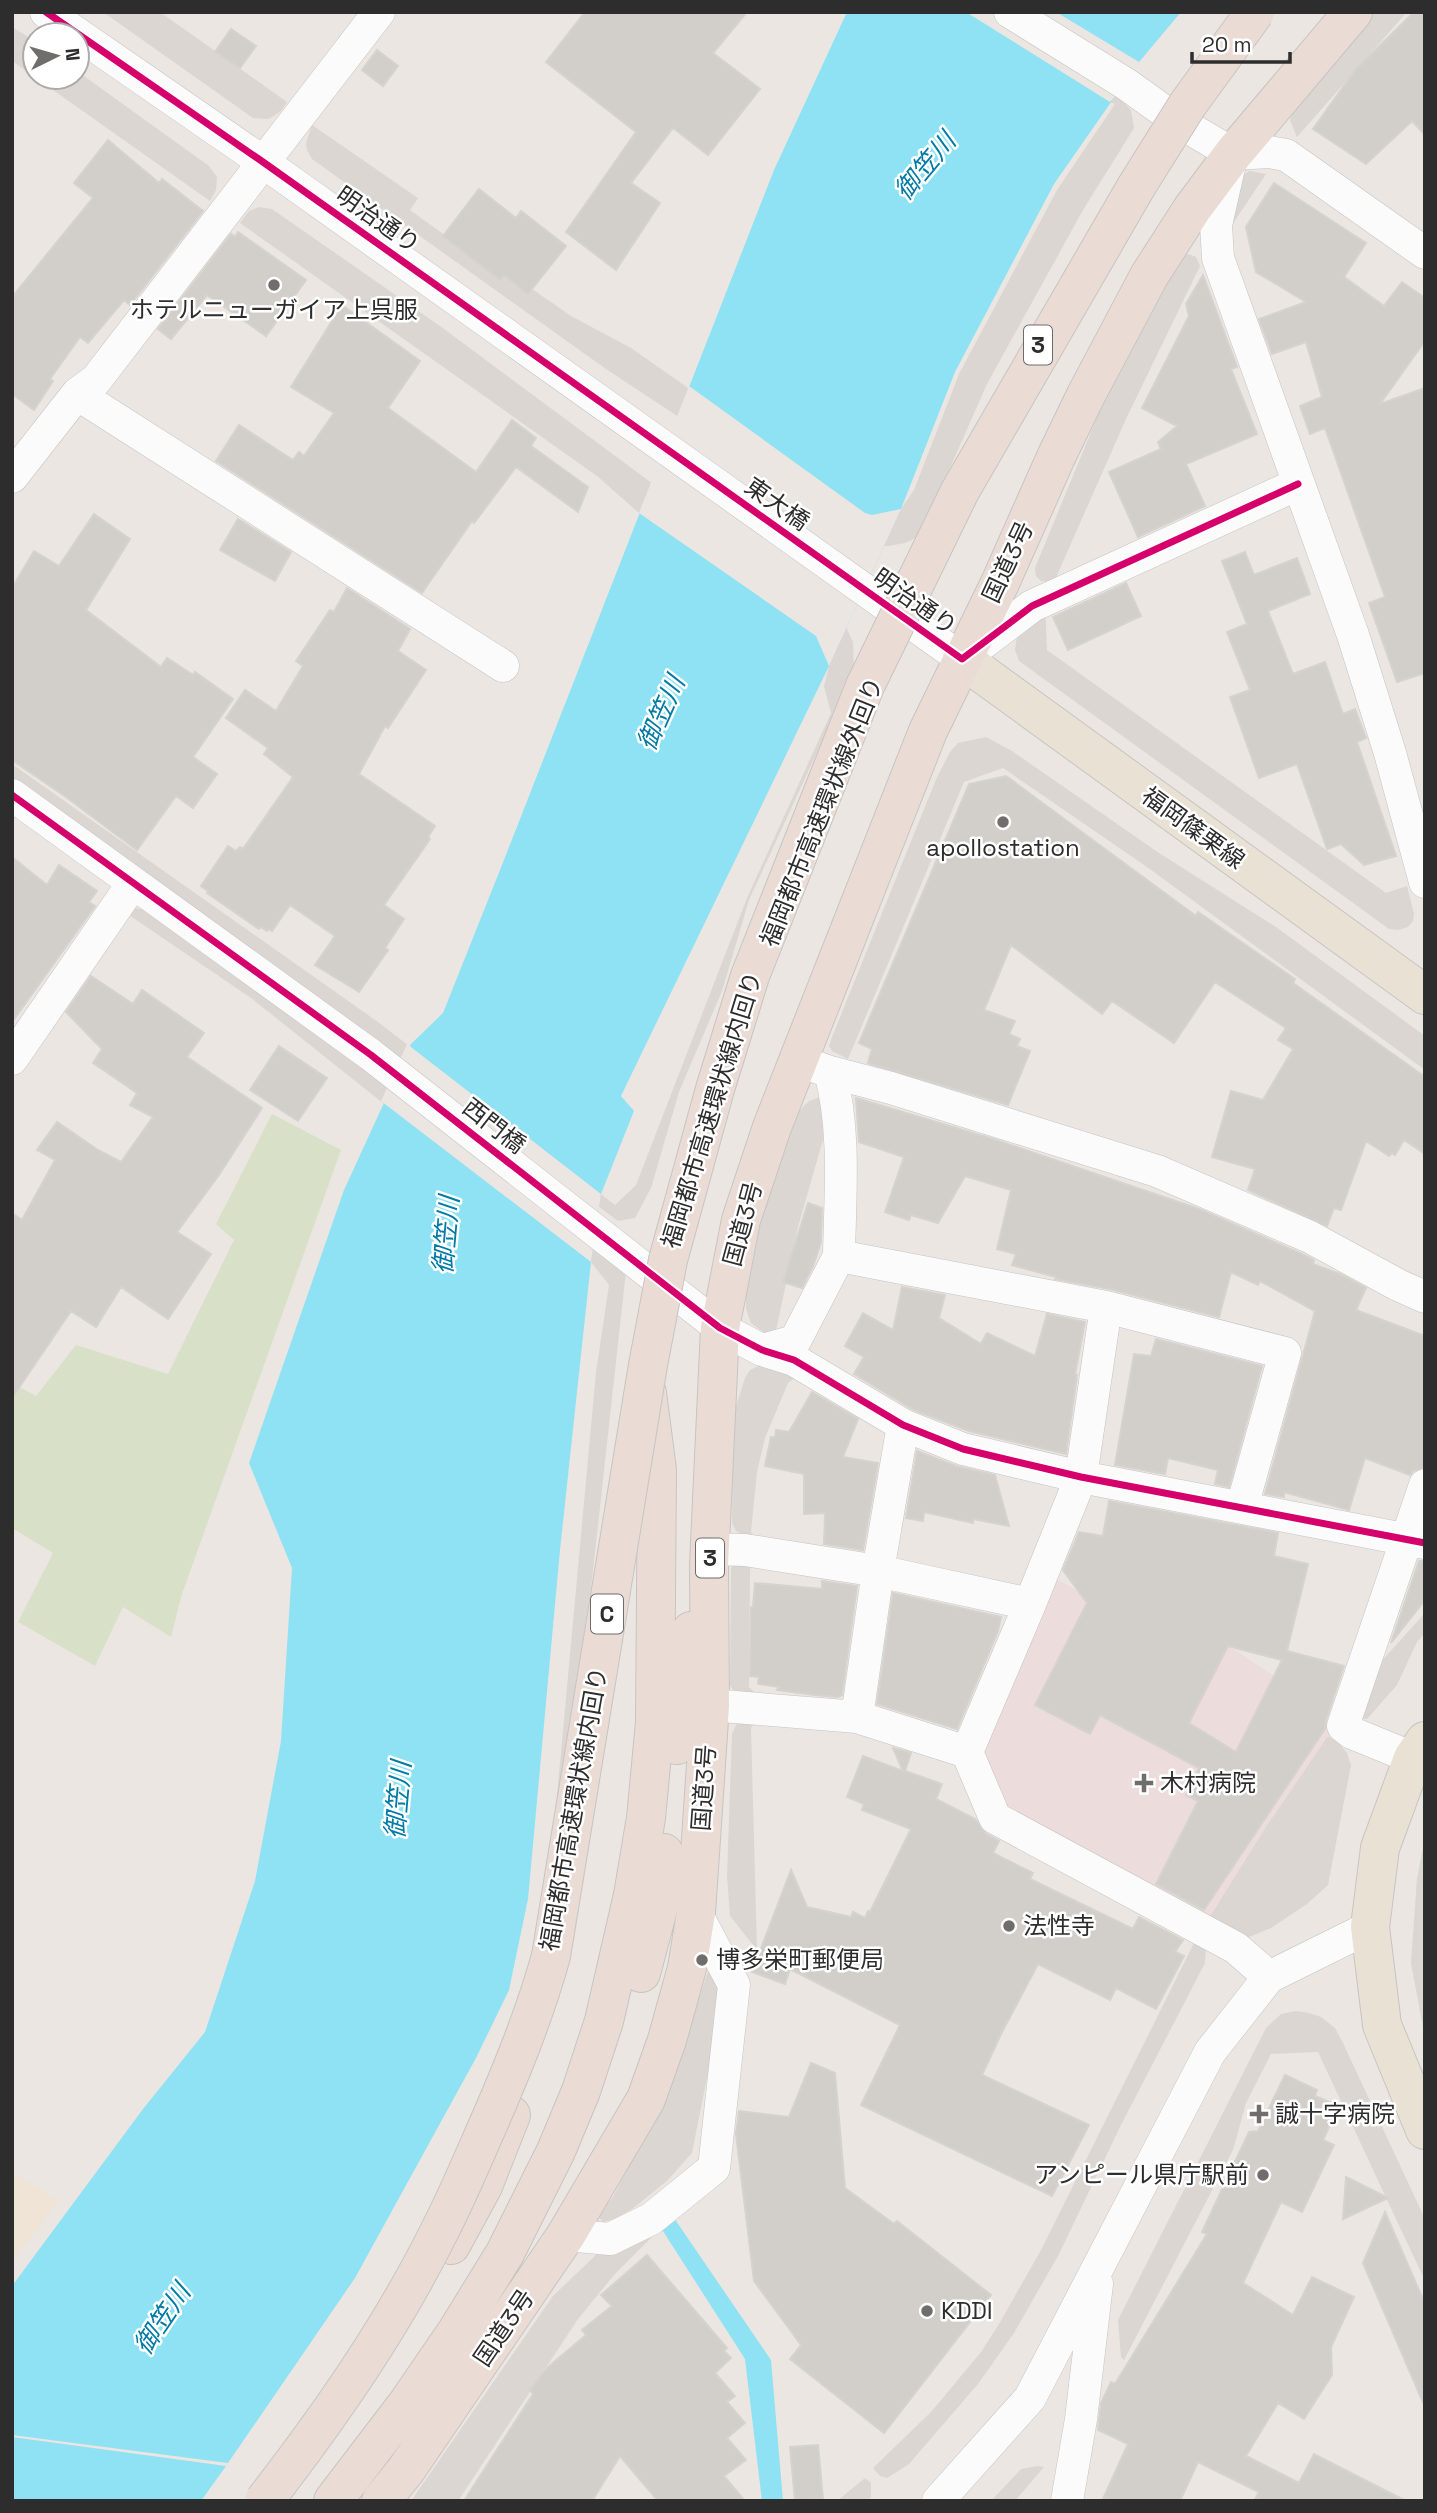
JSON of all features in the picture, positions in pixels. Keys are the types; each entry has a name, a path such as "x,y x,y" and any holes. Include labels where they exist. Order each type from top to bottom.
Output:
{"highway":[{"name":"福岡都市高速環状線内回り","path":"263,2501 358,2373 404,2297 440,2231 512,2070 538,2001 553,1942 648,1366 668,1261 715,1089 750,976 865,686 960,491 1081,281 1188,104 1255,12"},
{"name":"3","path":"263,2501 390,2357 483,2186 530,2067 583,1879 641,1342 652,1273 700,1101 773,903 870,711 1009,394 1123,204 1179,122 1264,12"},
{"name":"福岡都市高速環状線外回り","path":"274,2501 357,2389 405,2316 448,2241 490,2148 541,2011 557,1946 654,1363 677,1251 719,1089 755,978 870,687 968,494 1090,272 1193,108 1264,12"},
{"name":"国道3号","path":"381,2501 406,2470 566,2235 646,2099 667,2040 687,1968 696,1913 710,1705 710,1557 720,1328 741,1220 772,1127 814,1067 928,731 1000,583 1056,457 1149,276 1192,209 1233,155 1353,12"},
{"path":"335,2501 407,2404 457,2331 505,2253 561,2139 581,2091 600,2032 633,1895 647,1804 655,1722 657,1470 641,1342"},
{"path":"335,2501 467,2332 564,2181 615,2072 658,1909 685,1650 710,1557"}],"main road":[{"name":"福岡篠栗線","path":"962,659 1425,995"},
{"path":"1419,1749 1380,1848 1370,1927 1382,2025 1420,2108"}],"street":[{"name":"明治通り","path":"46,12 263,162 685,463"},
{"path":"12,477 77,394 96,380 379,12"},
{"path":"1010,12 1233,155 1269,152 1286,155 1425,253"},
{"path":"1233,155 1216,225 1218,258 1361,662 1390,753 1425,882"},
{"path":"77,394 503,666"},
{"name":"東大橋","path":"685,463 848,576"},
{"path":"962,659 1032,606 1298,484"},
{"name":"明治通り","path":"848,576 962,659"},
{"name":"西門橋","path":"12,795 371,1055 720,1328 762,1350 794,1360 903,1425 963,1448 1081,1477 1415,1542"},
{"path":"12,1059 133,883"},
{"path":"762,1350 795,1341 839,1256 841,1154 834,1087 814,1067"},
{"path":"814,1067 891,1088 1157,1171 1310,1237 1425,1297"},
{"path":"839,1256 1106,1307 1285,1353 1242,1507"},
{"path":"1106,1307 1081,1477 967,1752 995,1818 1236,1948 1269,1977"},
{"path":"856,1717 903,1425"},
{"path":"1419,1749 1352,1733 1343,1726 1415,1542 1425,1485"},
{"path":"710,1557 744,1549 878,1571 1030,1604"},
{"path":"710,1705 856,1717 967,1752"},
{"path":"566,2235 610,2239 651,2219 714,2168 734,1984 696,1913"},
{"path":"938,2501 1030,2398 1210,2052 1269,1977 1370,1927"},
{"path":"1067,2501 1083,2404 1100,2264"}],"shaded area":[{"path":"103,12 160,12 287,102 281,111 269,119 253,118"},
{"path":"1372,12 1407,12 1297,137 1290,120 1296,103"},
{"path":"12,27 21,32 21,67 12,61"},
{"path":"91,81 209,166 217,177 216,190 210,201 54,91 91,91"},
{"path":"1116,95 1131,110 1134,128 1083,210 987,384 920,536 905,543 888,546 874,546 606,369 312,159 306,143 312,125 418,198 410,210 467,251 471,246 571,316 631,348 691,390 901,509 914,490 959,374 1057,190 1115,104 1110,102"},
{"path":"1249,171 1266,174 1232,225 1242,176"},
{"path":"259,207 272,209 440,326 846,627 853,642 854,672 749,900 722,991 679,1092 651,1188 635,1218 618,1221 373,1039 12,778 12,764 378,1022 615,1205 636,1185 747,898 831,713 824,686 829,666 597,476 240,223 249,211"},
{"path":"1183,252 1196,257 1200,266 1126,419 1054,582 1041,581 1036,576 1035,568 1103,403"},
{"path":"1045,606 1047,650 1386,893 1407,886 1414,914 1408,927 1389,929 1019,661 1015,650 1017,636"},
{"path":"986,737 1012,751 1159,853 1276,927 1425,1036 1425,1070 1147,867 1003,768 964,782 848,1059 832,1051 829,1046 832,1037 937,777 958,743"},
{"path":"132,908 143,909 262,991 626,1271 592,1580 553,1839 596,1372 609,1285 591,1262 423,1135 251,998 126,913"},
{"path":"820,1097 830,1115 798,1227 774,1340 751,1323 746,1309 746,1298 760,1225 777,1169 799,1111 809,1101"},
{"path":"761,1365 797,1376 788,1383 765,1438 757,1472 751,1532 756,1541 736,1531 732,1523 733,1416 745,1378 750,1370"},
{"path":"760,1560 750,1567 749,1687 762,1699 732,1689 730,1685 731,1568 735,1562"},
{"name":"木村病院","path":"1054,1578 1107,1606 1193,1622 1340,1720 1205,1925 1003,1815 978,1750"},
{"path":"1425,1613 1425,1633 1417,1642 1397,1685 1367,1719 1361,1719 1377,1666"},
{"path":"761,1716 751,1728 757,1950 730,1916 727,1876 732,1734 738,1721"},
{"path":"1328,1736 1338,1742 1347,1753 1351,1765 1328,1885 1307,1904 1271,1928 1249,1937 1233,1933 1208,1920 1264,1830"},
{"path":"1425,1838 1425,2038 1411,1963 1417,1878"},
{"path":"1197,1937 1206,1946 1205,1963 1121,2125 1058,2256 1014,2333 978,2384 909,2464 887,2478 880,2476 873,2468 931,2412 981,2352 999,2324 1041,2250"},
{"path":"709,1969 717,1969 722,2002 692,2153 667,2181 632,2209 615,2219 603,2222 599,2217 600,2213 613,2197 663,2100"},
{"path":"1296,2011 1321,2017 1335,2028 1343,2043 1425,2219 1425,2281 1318,2052 1271,2054 1246,2103 1233,2150 1124,2360 1121,2357 1118,2320 1266,2028 1281,2014"},
{"path":"12,2172 59,2201 12,2261"},
{"path":"657,2232 614,2275 578,2319 458,2501 411,2501 553,2296 600,2251"},
{"path":"1044,2467 1015,2501 991,2501 1021,2469"},
{"path":"865,2478 871,2483 871,2497 866,2501 837,2501"}],"green space":[{"path":"272,1114 341,1150 182,1594 171,1637 123,1607 95,1666 18,1622 53,1553 12,1528 12,1383 36,1396 76,1345 168,1374 234,1240 216,1224"}],"water":[{"name":"御笠川","path":"847,12 1181,12 1139,62 1054,184 955,372 901,509 829,666 621,1096 634,1111 601,1194 591,1262 560,1550 528,1899 509,1990 476,2058 355,2278 228,2463 12,2435 12,2286 143,2109 205,2032 255,1881 281,1741 292,1568 249,1463 344,1190 411,1044 443,1013 774,170"},
{"path":"674,2218 771,2360 783,2501 762,2501 745,2359 661,2228"},
{"path":"12,2437 226,2466 201,2501 12,2501"}],"pier":[{"path":"966,12 1056,12 1139,62 1126,84 1110,102"},
{"path":"689,386 865,513 872,515 901,509 829,666 816,636 639,513"},
{"path":"407,1044 601,1194 591,1262 381,1101"}],"building":[{"path":"585,12 747,12 713,53 760,89 708,155 673,128 631,183 660,203 616,270 566,232 636,132 546,62"},
{"path":"1414,12 1425,12 1425,135 1412,121 1366,164 1313,129 1356,69"},
{"path":"231,29 256,46 240,68 215,52"},
{"path":"377,50 398,66 383,86 362,70"},
{"path":"108,140 159,183 162,179 203,211 130,305 124,300 88,343 80,337 50,379 53,381 34,410 12,394 12,297 93,198 74,183"},
{"path":"1274,183 1366,243 1344,277 1384,306 1402,282 1425,298 1425,341 1380,404 1425,388 1425,673 1397,682 1369,603 1385,597 1325,428 1310,434 1300,406 1322,397 1306,342 1272,354 1259,319 1306,302 1256,272 1246,227"},
{"path":"479,189 516,218 521,211 566,246 528,294 504,275 500,280 443,236"},
{"name":"ホテルニューガイア上呉服","path":"238,232 306,280 266,336 207,295 171,339 158,329 231,234 235,237"},
{"path":"1203,275 1237,367 1231,369 1257,434 1186,464 1205,506 1138,537 1109,472 1161,449 1158,442 1177,426 1142,408 1189,316 1186,304"},
{"path":"342,305 420,361 388,408 476,472 512,420 536,438 531,446 588,487 578,512 516,467 474,523 472,521 422,593 216,461 239,425 293,460 299,452 304,456 334,413 291,387"},
{"path":"94,514 130,539 86,610 161,667 167,658 193,675 195,672 233,699 193,757 217,774 193,808 176,796 137,850 12,760 12,588 34,551 59,566"},
{"path":"238,519 291,552 275,581 220,550"},
{"path":"1245,552 1254,575 1297,558 1310,594 1268,611 1293,674 1325,662 1343,714 1355,709 1366,738 1357,742 1396,856 1364,865 1341,844 1327,849 1297,764 1259,778 1230,697 1250,690 1227,632 1247,624 1222,561"},
{"path":"1126,583 1141,616 1068,650 1053,617"},
{"path":"347,588 410,629 398,651 426,670 388,728 385,726 359,774 435,826 428,837 430,839 384,905 404,919 385,948 388,950 359,992 315,965 335,936 290,905 272,931 267,931 261,927 259,929 201,886 228,846 236,851 240,847 243,849 293,777 264,754 268,748 226,718 245,690 276,711 303,666 296,661 330,610 334,612"},
{"path":"1006,776 1196,916 1198,912 1295,979 1293,983 1425,1077 1425,1154 1404,1140 1395,1155 1392,1153 1389,1156 1366,1141 1341,1210 1334,1208 1327,1226 1248,1190 1255,1169 1212,1157 1231,1091 1263,1100 1293,1049 1278,1040 1286,1028 1215,982 1174,1043 1112,1001 1102,1014 1011,945 984,1010 1015,1021 1009,1034 1020,1039 1017,1046 1030,1051 1008,1105 868,1063 872,1049 859,1043 969,784"},
{"path":"12,857 47,885 59,865 97,891 89,902 95,906 12,1022"},
{"path":"91,976 133,1004 142,990 204,1033 187,1057 262,1108 219,1175 177,1232 211,1254 168,1319 121,1287 96,1327 71,1311 12,1398 12,1213 22,1220 55,1160 37,1150 57,1122 121,1162 153,1117 130,1105 137,1093 93,1063 102,1049 66,1012"},
{"path":"279,1046 327,1078 298,1121 250,1090"},
{"path":"856,1098 993,1139 1199,1209 1302,1254 1314,1260 1313,1264 1366,1288 1356,1310 1425,1336 1425,1467 1413,1471 1410,1475 1365,1458 1349,1510 1284,1492 1284,1497 1265,1494 1315,1311 1260,1281 1258,1285 1231,1272 1219,1317 1110,1289 1055,1279 1056,1277 1012,1265 1016,1254 997,1249 1011,1190 965,1176 938,1223 911,1215 909,1220 885,1212 904,1157 859,1142"},
{"path":"808,1203 822,1208 821,1242 802,1288 783,1282"},
{"path":"902,1287 945,1295 939,1318 981,1344 987,1333 1035,1356 1047,1314 1085,1322 1075,1374 1066,1454 969,1431 914,1410 854,1374 864,1357 845,1346 863,1313 893,1330"},
{"path":"1156,1339 1262,1366 1229,1487 1215,1484 1218,1470 1168,1458 1165,1474 1115,1465 1134,1354 1151,1356"},
{"path":"812,1392 858,1419 843,1457 878,1463 863,1550 824,1544 825,1513 804,1514 804,1474 765,1466 771,1437 775,1438 776,1430 789,1432"},
{"path":"917,1451 956,1466 995,1475 1009,1526 973,1519 973,1523 924,1512 923,1521 906,1518"},
{"path":"1109,1501 1278,1533 1274,1556 1308,1564 1287,1651 1344,1666 1325,1729 1204,1910 1156,1884 1198,1801 1186,1795 1199,1768 1100,1715 1090,1734 1035,1705 1087,1603 1063,1570 1079,1532 1103,1536","holes":["1228,1646 1282,1660 1236,1752 1189,1723"]},
{"path":"1419,1561 1425,1561 1425,1600 1391,1643"},
{"path":"822,1581 857,1586 842,1695 815,1695 777,1690 779,1687 758,1684 759,1677 750,1676 751,1607 755,1583 822,1589"},
{"path":"893,1593 1001,1617 998,1631 957,1729 877,1704"},
{"path":"893,1748 911,1753 905,1771 942,1784 936,1799 975,1819 986,1834 999,1841 993,1853 1033,1873 1030,1879 1133,1929 1139,1917 1183,1940 1175,1952 1184,1956 1156,2009 1116,1988 1110,2000 1038,1964 1002,2032 982,2075 1089,2125 1052,2196 861,2105 900,2025 790,1969 785,1984 752,1972 791,1870 807,1907 851,1917 853,1912 865,1918 868,1911 870,1912 911,1829 862,1810 864,1804 847,1797 863,1756 903,1771"},
{"path":"811,2063 835,2073 845,2188 894,2224 897,2221 991,2295 884,2433 790,2359 801,2345 754,2281 736,2134 739,2111 789,2117"},
{"path":"1285,2075 1317,2090 1315,2096 1339,2106 1323,2140 1334,2145 1302,2212 1281,2202 1243,2283 1293,2315 1312,2277 1354,2297 1331,2347 1332,2375 1304,2419 1278,2403 1246,2456 1299,2483 1314,2454 1406,2501 1254,2501 1259,2492 1198,2462 1180,2501 1102,2501 1128,2444 1098,2430 1101,2403 1111,2382 1115,2384 1207,2234 1202,2232 1249,2132 1258,2131"},
{"path":"1346,2177 1388,2198 1343,2219"},
{"path":"1385,2212 1425,2304 1425,2407 1363,2263"},
{"path":"647,2255 727,2348 724,2351 731,2358 715,2373 735,2396 727,2402 745,2423 727,2438 746,2460 724,2476 745,2501 658,2501 620,2456 592,2501 464,2501 533,2394 530,2390 547,2368 586,2335 582,2330 612,2306 601,2295"},
{"path":"818,2445 823,2499 795,2501 790,2447"}],"cycle path":[{"path":"46,12 263,162 962,659 1032,606 1298,484"},
{"path":"12,795 371,1055 720,1328 762,1350 794,1360 903,1425 963,1449 1081,1477 1425,1543"}],"place":[{"name":"ホテルニューガイア上呉服","path":"274,285"},
{"name":"apollostation","path":"1003,822"},
{"name":"木村病院","path":"1144,1783"},
{"name":"法性寺","path":"1009,1926"},
{"name":"博多栄町郵便局","path":"702,1960"},
{"name":"誠十字病院","path":"1259,2114"},
{"name":"アンピール県庁駅前","path":"1263,2175"},
{"name":"KDDI","path":"927,2311"}]}
